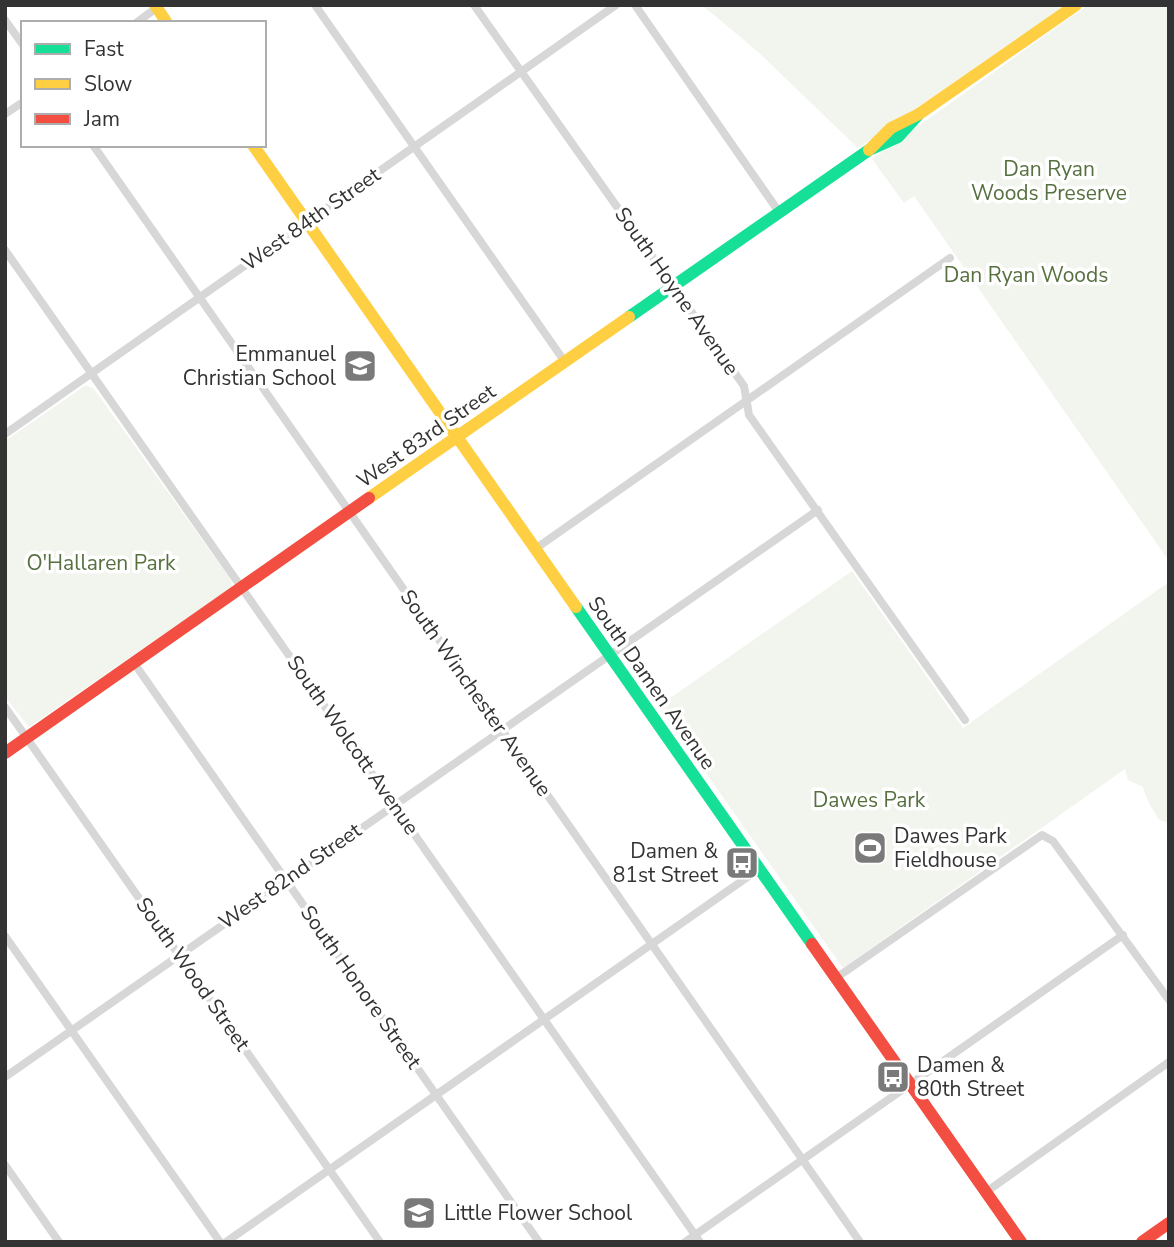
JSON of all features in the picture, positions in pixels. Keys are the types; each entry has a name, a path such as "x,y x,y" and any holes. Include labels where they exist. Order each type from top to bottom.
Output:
{"street":[{"path":"315,5 565,362"},
{"name":"South Hoyne Avenue","path":"474,5 744,386 749,415 965,720"},
{"name":"West 84th Street","path":"5,434 616,5"},
{"path":"635,5 779,212"},
{"name":"West 83rd Street","path":"5,754 779,212 869,150 880,149 915,125 919,114 1076,5"},
{"path":"138,21 157,6"},
{"path":"5,20 21,42"},
{"path":"5,114 21,103"},
{"name":"South Winchester Avenue","path":"94,147 860,1242"},
{"name":"South Damen Avenue","path":"254,147 1021,1242"},
{"name":"South Wolcott Avenue","path":"5,250 698,1238"},
{"path":"535,549 950,258"},
{"name":"West 82nd Street","path":"5,1077 818,510"},
{"name":"South Honore Street","path":"134,663 539,1242"},
{"name":"South Wood Street","path":"5,707 380,1242"},
{"path":"836,978 1042,835 1053,841 1169,1000"},
{"path":"226,1242 759,869"},
{"path":"685,1242 698,1238 803,1159 1123,935"},
{"path":"5,936 220,1242"},
{"path":"986,1192 1169,1062"},
{"path":"5,1165 59,1242"},
{"path":"1142,1242 1168,1223"}],"green space":[{"path":"702,5 1066,5 858,148 757,51"},
{"name":"Dan Ryan Woods Preserve","path":"1088,5 1169,5 1169,561 914,196 904,203 872,159"},
{"name":"O'Hallaren Park","path":"86,385 94,389 231,580 232,587 29,727 5,697 5,441"},
{"name":"Dawes Park","path":"852,571 963,728 1169,582 1169,823 1159,820 1143,787 1128,780 1125,769 843,968 659,706"}],"traffic: fast":[{"path":"629,317 869,150 898,137 919,114"},
{"path":"576,607 812,944"}],"traffic: slow":[{"path":"155,5 166,21"},
{"path":"869,150 891,128 919,114 1076,5"},
{"path":"254,147 576,607"},
{"path":"369,498 629,317"}],"traffic: jam":[{"path":"5,753 369,498"},
{"path":"812,944 1021,1242"},
{"path":"1142,1242 1169,1223"}],"place":[{"name":"Emmanuel Christian School","path":"360,366"},
{"name":"Dawes Park Fieldhouse","path":"870,848"},
{"name":"Damen & 81st Street","path":"742,863"},
{"name":"Damen & 80th Street","path":"893,1077"},
{"name":"Little Flower School","path":"419,1213"}],"park label":[{"name":"Dan Ryan Woods","path":"1026,275"}]}
